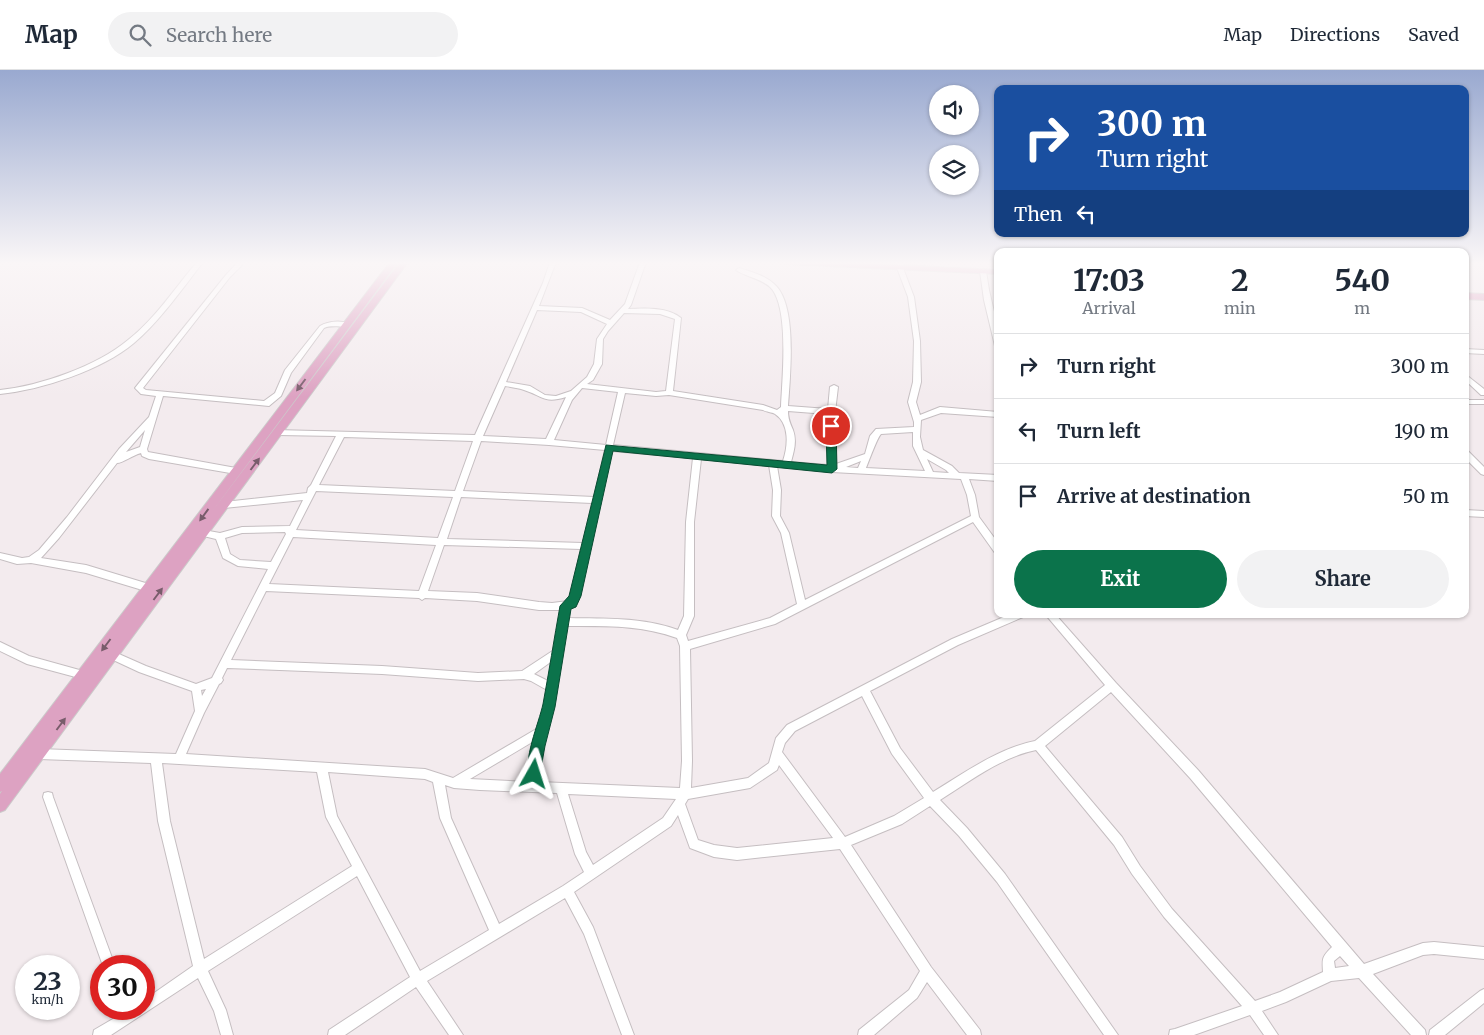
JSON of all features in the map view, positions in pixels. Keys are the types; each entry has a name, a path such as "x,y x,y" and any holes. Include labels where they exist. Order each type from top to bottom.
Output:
{"main road":[{"path":"0,805 112,655 198,532 236,471 360,307"},
{"path":"0,785 5,770 83,675 149,588 198,532 224,506 371,307"}],"street":[{"path":"0,392 28,388 95,363 131,342 161,307"},
{"path":"203,307 139,388 144,392 266,404 278,394 288,372 322,327 328,324 347,324"},
{"path":"549,442 574,393 590,378 598,364 600,340 605,330 625,307"},
{"path":"782,307 786,342 784,419 791,439 786,464"},
{"path":"912,307 917,341 917,382 912,402 917,419 917,446 931,475"},
{"path":"989,307 994,325"},
{"path":"422,596 478,438 535,308 582,310 610,323"},
{"path":"623,311 660,313 674,315 678,318 669,392"},
{"path":"1469,351 1484,352"},
{"path":"1469,380 1484,393"},
{"path":"502,383 527,388 544,397 556,398 574,393"},
{"path":"582,386 656,394 669,392 748,405 777,412 784,419"},
{"path":"832,469 831,412 834,387"},
{"path":"264,587 478,598 566,606 572,604 598,500 622,391"},
{"path":"160,393 143,449 145,454 236,471"},
{"path":"1469,402 1484,402"},
{"path":"777,412 785,408 831,412"},
{"path":"917,419 940,410 994,415"},
{"path":"33,560 52,542 131,439 151,419"},
{"path":"861,472 866,456 874,442 874,436 880,431 917,429"},
{"path":"278,432 549,442 861,472 994,478"},
{"path":"179,759 200,711 218,680 290,531 341,434"},
{"path":"112,466 128,454 143,449"},
{"path":"921,452 961,477 970,495 975,518 994,544"},
{"path":"697,456 690,522 689,616 681,635 685,646 687,761 682,799 694,844 714,852 737,854 843,843 898,820 990,763 1028,746 1038,745 1112,686"},
{"path":"832,469 866,456"},
{"path":"1469,457 1484,471"},
{"path":"773,463 777,490 776,516 785,533 802,605"},
{"path":"312,488 457,496 598,500"},
{"path":"224,506 308,497 328,489"},
{"path":"1469,513 1484,514"},
{"path":"685,646 772,620 975,518"},
{"path":"198,532 220,536 242,530 290,531 442,542 587,546"},
{"path":"220,536 226,556 238,563 274,566"},
{"path":"0,556 23,562 33,560 86,569 149,588"},
{"path":"533,788 540,732 549,707 566,606"},
{"path":"38,754 179,759 425,774 454,783 533,788 638,790 682,799 750,783 773,766 780,742 791,728 865,691 955,642 1011,618"},
{"path":"1053,618 1112,686 1194,774 1340,947 1420,1035"},
{"path":"563,622 627,623 669,630 681,635"},
{"path":"0,646 27,660 83,675"},
{"path":"524,675 558,652"},
{"path":"112,655 134,667 151,671 196,688 218,680"},
{"path":"225,664 382,670 478,677 524,675 552,688"},
{"path":"196,688 200,711"},
{"path":"865,691 896,751 931,799 963,832 1001,878 1112,1035"},
{"path":"454,783 540,732"},
{"path":"1038,745 1118,841 1136,870 1168,914 1253,1009 1272,1035"},
{"path":"777,754 843,843 927,971 975,1035"},
{"path":"156,758 164,821 200,969 220,1010 227,1035"},
{"path":"321,767 332,817 418,979 457,1035"},
{"path":"438,778 446,818 496,932"},
{"path":"561,789 581,854 591,873"},
{"path":"48,797 105,955"},
{"path":"334,1035 418,979 567,890 667,822 682,799"},
{"path":"155,999 359,868"},
{"path":"567,890 589,931 628,1035"},
{"path":"1330,975 1328,959 1340,947"},
{"path":"1175,1035 1282,998 1330,975 1363,972 1429,948 1484,953"},
{"path":"864,1035 913,994 927,971"},
{"path":"1435,1035 1484,995"},
{"path":"99,1035 117,1020"}],"route":[{"path":"534,774 540,732 549,707 566,606 572,604 575,596 609,447 832,469 831,426"}]}
